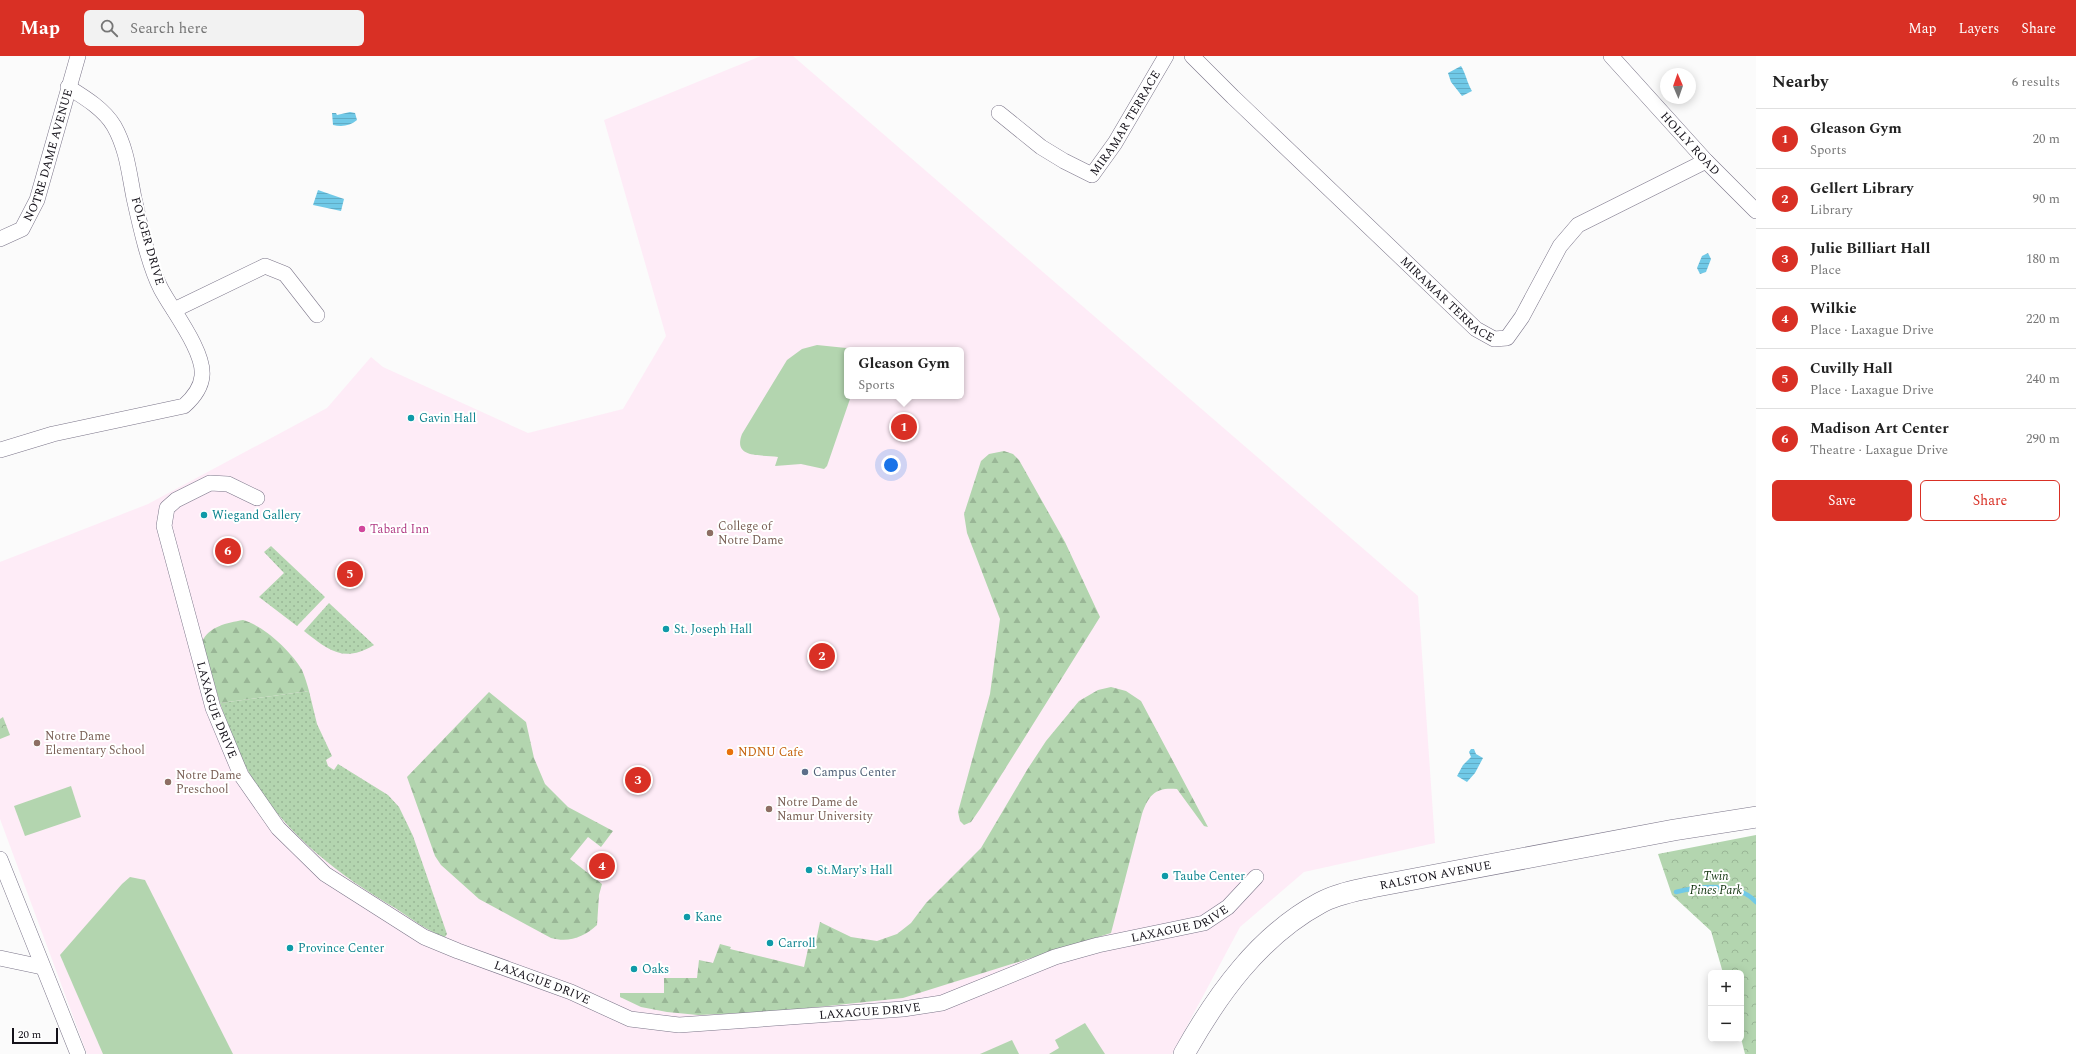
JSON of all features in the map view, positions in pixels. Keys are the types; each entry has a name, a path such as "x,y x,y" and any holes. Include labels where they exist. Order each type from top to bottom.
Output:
{"main road":[{"name":"RALSTON AVENUE","path":"1184,1054 1216,1001 1236,976 1280,931 1300,915 1322,902 1344,893 1372,887 1674,830 1756,817"}],"street":[{"name":"NOTRE DAME AVENUE","path":"0,239 22,229 37,200 78,56"},
{"name":"MIRAMAR TERRACE","path":"999,113 1041,147 1064,161 1092,175 1115,143 1166,56"},
{"name":"MIRAMAR TERRACE","path":"1192,56 1476,329 1494,339 1507,338 1522,317 1560,246 1578,225 1706,161"},
{"name":"HOLLY ROAD","path":"1612,56 1706,161 1756,211"},
{"name":"FOLGER DRIVE","path":"0,450 53,434 184,406 195,396 202,376 198,354 161,289 149,254 134,197 132,176 124,146 113,124 94,104 68,87"},
{"path":"174,310 265,266 285,274 317,315"},
{"name":"LAXAGUE DRIVE","path":"257,498 228,484 210,483 176,500 168,508 164,526 213,708 241,775 278,828 325,874 424,937 571,992 630,1019 679,1025 903,1009 942,1003 1055,957 1098,945 1204,923 1228,907 1256,877"},
{"path":"0,859 78,1054"},
{"path":"0,958 42,966"}],"shaded area":[{"name":"College of Notre Dame","path":"761,56 793,56 1418,596 1435,843 1304,872 1240,927 1172,1054 87,1054 0,819 0,562 148,504 327,408 371,357 383,367 528,433 623,409 666,336 604,120"}],"green space":[{"path":"817,345 844,348 844,399 850,399 827,466 824,469 801,464 775,466 778,457 751,454 745,452 741,448 740,442 742,434 787,360 802,349"},
{"path":"1004,451 1013,454 1019,460 1065,542 1100,617 980,809 971,822 964,825 960,821 958,812 990,694 1000,619 967,533 964,514 981,461 989,454"},
{"path":"271,546 325,597 297,626 259,597 284,573 264,552"},
{"path":"329,603 374,645 354,653 345,654 329,649 304,631"},
{"path":"243,620 268,633 291,655 302,670 309,691 220,703 202,642 209,632 219,626"},
{"path":"1111,687 1126,691 1141,701 1208,827 1204,826 1177,789 1164,789 1154,793 1147,801 1142,814 1111,933 903,998 771,1012 698,1015 667,1012 641,1007 620,997 620,993 664,993 664,978 697,978 699,960 713,963 720,944 731,947 730,949 804,967 810,940 816,941 820,922 851,937 877,941 897,934 911,923 926,903 981,848 1046,741 1079,701 1098,690"},
{"path":"309,691 317,724 332,756 326,760 328,766 334,770 338,764 388,795 399,807 413,836 447,934 445,937 426,928 375,896 335,868 317,853 283,820 268,801 249,772 235,743 220,703"},
{"path":"489,692 526,722 534,758 545,784 568,807 613,831 601,847 588,837 570,859 602,884 599,895 597,925 587,933 576,938 564,940 551,938 479,899 441,865 435,856 407,777"},
{"path":"3,717 10,735 0,739 0,719"},
{"path":"71,786 81,817 25,836 14,806"},
{"name":"Twin Pines Park","path":"1756,835 1756,1054 1745,1054 1742,1042 1744,1042 1744,970 1722,970 1711,931 1672,895 1658,854"},
{"path":"130,877 145,880 233,1054 103,1054 60,955 122,884"},
{"path":"1085,1023 1105,1054 1049,1054 1059,1048 1055,1040"},
{"path":"1012,1040 1019,1054 980,1054"}],"water":[{"path":"1461,66 1472,91 1462,96 1451,82 1448,73"},
{"path":"350,112 355,113 357,120 352,124 346,126 333,125 332,113 336,113 337,115"},
{"path":"318,190 344,199 341,211 313,205"},
{"path":"1708,253 1711,259 1706,272 1700,274 1697,268 1702,256"},
{"path":"1471,749 1474,749 1476,754 1483,758 1475,773 1467,782 1457,776 1463,765 1471,757 1469,752"}],"waterway":[{"path":"1676,892 1708,887 1729,888 1739,891 1756,902"}],"place":[{"name":"Gavin Hall","path":"411,418"},
{"name":"Gleason Gym","path":"904,427"},
{"name":"Wiegand Gallery","path":"204,515"},
{"name":"Tabard Inn","path":"362,529"},
{"name":"College of Notre Dame","path":"710,533"},
{"name":"Madison Art Center","path":"228,551"},
{"name":"Cuvilly Hall","path":"350,574"},
{"name":"St. Joseph Hall","path":"666,629"},
{"name":"Gellert Library","path":"822,656"},
{"name":"Notre Dame Elementary School","path":"37,743"},
{"name":"NDNU Cafe","path":"730,752"},
{"name":"Campus Center","path":"805,772"},
{"name":"Julie Billiart Hall","path":"638,780"},
{"name":"Notre Dame Preschool","path":"168,782"},
{"name":"Notre Dame de Namur University","path":"769,809"},
{"name":"Wilkie","path":"602,866"},
{"name":"St.Mary's Hall","path":"809,870"},
{"name":"Taube Center","path":"1165,876"},
{"name":"Kane","path":"687,917"},
{"name":"Carroll","path":"770,943"},
{"name":"Province Center","path":"290,948"},
{"name":"Oaks","path":"634,969"}]}
